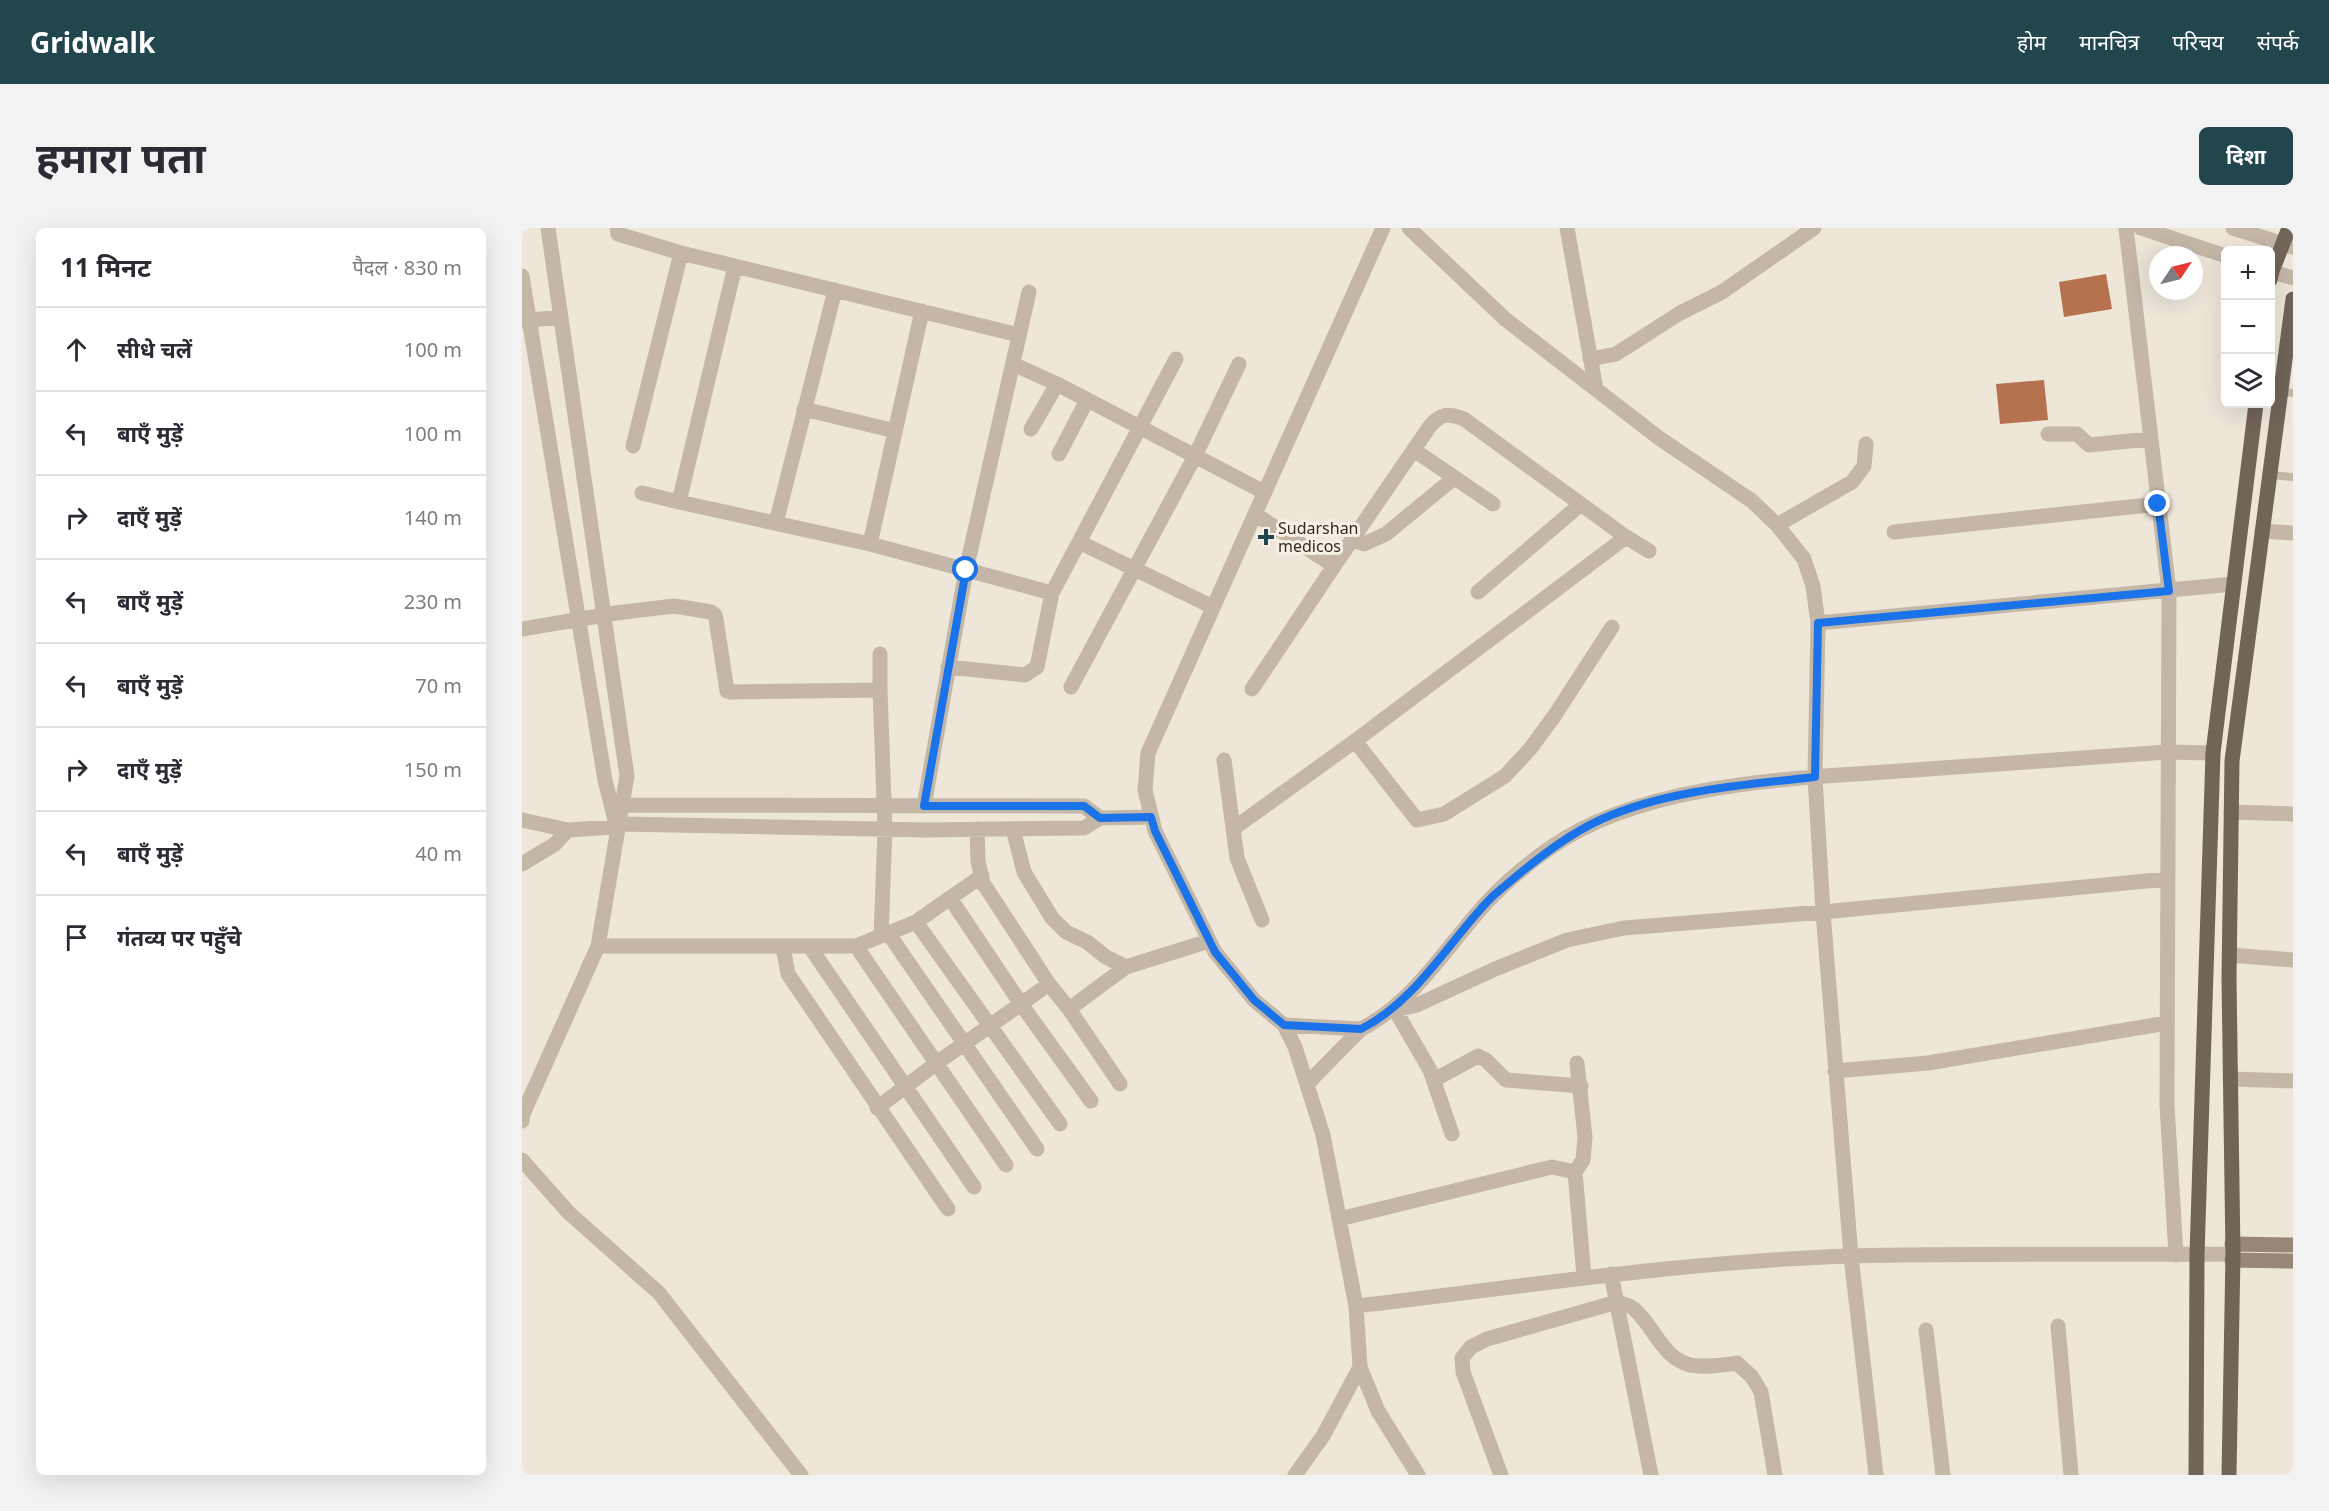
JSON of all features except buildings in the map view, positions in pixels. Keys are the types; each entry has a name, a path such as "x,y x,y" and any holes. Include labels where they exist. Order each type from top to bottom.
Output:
{"main road":[{"path":"2275,267 2287,245 2289,228"},
{"path":"2229,1475 2232,1253 2229,955 2232,762 2270,475 2287,392 2293,302"},
{"path":"2196,1475 2197,1255 2213,753 2255,408"}],"street":[{"path":"522,1116 598,946 627,776 548,228"},
{"path":"617,228 618,234 681,253 1019,335"},
{"path":"1383,228 1148,753 1145,790 1155,831 1215,952 1254,1000 1284,1025 1294,1047 1323,1135 1356,1306 1360,1367 1378,1410 1418,1475"},
{"path":"1409,228 1505,319 1659,438 1752,501 1777,525 1804,559 1813,586 1818,623 1815,777 1835,1071 1851,1256 1876,1475"},
{"path":"1567,228 1596,389"},
{"path":"1590,359 1616,354 1680,313 1722,292 1814,228"},
{"path":"2126,228 2169,591 2167,1105 2176,1255"},
{"path":"2141,228 2221,254"},
{"path":"2233,228 2287,245"},
{"path":"633,446 681,253"},
{"path":"679,502 735,266"},
{"path":"2275,275 2293,278"},
{"path":"522,276 526,321 604,780 618,828"},
{"path":"776,523 835,290"},
{"path":"924,806 966,570 1029,292"},
{"path":"870,544 921,311"},
{"path":"526,321 561,317"},
{"path":"948,667 1025,675 1037,667 1052,593 1176,360"},
{"path":"1013,364 1057,384 1264,492"},
{"path":"1071,687 1195,456 1239,364"},
{"path":"1031,429 1057,384"},
{"path":"1059,454 1087,400"},
{"path":"804,409 895,431"},
{"path":"1252,689 1334,566 1439,416 1451,414 1464,419 1649,552"},
{"path":"2048,434 2077,434 2089,445 2150,439"},
{"path":"1777,525 1852,482 1864,466 1866,444"},
{"path":"1414,450 1493,504"},
{"path":"1352,540 1364,544 1386,534 1454,478"},
{"path":"642,493 870,544 1052,593"},
{"path":"1478,592 1581,504"},
{"path":"1894,532 2158,504"},
{"path":"1255,514 1334,566"},
{"path":"2262,531 2293,533"},
{"path":"1233,829 1355,741 1626,537"},
{"path":"1079,542 1213,608"},
{"path":"1818,623 2233,585"},
{"path":"522,629 674,606 713,613 730,692 880,690"},
{"path":"1355,741 1417,820 1444,814 1505,776 1530,750 1612,627"},
{"path":"880,654 885,829 885,935 1037,1149"},
{"path":"1307,1084 1361,1029 1390,1011 1403,999 1490,899 1551,848 1601,819 1645,803 1664,799 1753,784 1815,777 2167,752 2213,753"},
{"path":"1224,760 1237,858 1262,920"},
{"path":"623,805 1084,806 1100,818"},
{"path":"2231,812 2293,814"},
{"path":"522,820 568,830 618,828 1013,829 1084,828 1100,818 1151,817"},
{"path":"977,829 978,861 983,883 1049,984 1069,1008 1120,1084"},
{"path":"1013,829 1024,872 1052,918 1066,932 1087,942 1106,957 1126,967"},
{"path":"522,864 555,844 568,830"},
{"path":"598,946 856,946 916,922 982,876"},
{"path":"1390,1011 1417,1005 1495,969 1567,940 1624,928 1823,912 2167,879"},
{"path":"950,898 1021,1004 1091,1101"},
{"path":"916,922 1060,1124"},
{"path":"1069,1008 1126,967 1209,941"},
{"path":"856,946 938,1062 1006,1165"},
{"path":"783,947 788,974 877,1108 948,1209"},
{"path":"810,947 974,1187"},
{"path":"2229,955 2293,960"},
{"path":"877,1108 1049,984"},
{"path":"1390,1011 1430,1070 1452,1134"},
{"path":"1835,1071 1928,1063 2167,1023"},
{"path":"1284,1025 1361,1029"},
{"path":"1434,1080 1478,1056 1486,1060 1506,1080 1581,1086"},
{"path":"1577,1063 1581,1086 1585,1149 1583,1160 1575,1172 1584,1276"},
{"path":"2230,1079 2293,1081"},
{"path":"522,1160 568,1212 659,1293 801,1475"},
{"path":"1339,1219 1552,1167 1575,1172"},
{"path":"1356,1306 1584,1276 1851,1256 2197,1255 2293,1245"},
{"path":"2232,1253 2293,1261"},
{"path":"1611,1274 1651,1475"},
{"path":"1502,1475 1463,1372 1462,1358 1471,1347 1487,1339 1617,1302 1632,1307 1676,1359 1690,1365 1737,1364 1752,1377 1761,1392 1775,1475"},
{"path":"2058,1326 2070,1475"},
{"path":"1926,1330 1943,1475"},
{"path":"1295,1475 1323,1436 1360,1367"}],"lane":[{"path":"2270,475 2293,477"}],"place":[{"name":"Sudarshan medicos","path":"1266,537"}],"route":[{"path":"966,570 924,806 1084,806 1100,818 1151,817 1155,831 1215,952 1254,1000 1284,1025 1361,1029 1403,999 1490,899 1551,848 1601,819 1645,803 1683,795 1815,777 1818,623 2169,591 2158,504"}]}
